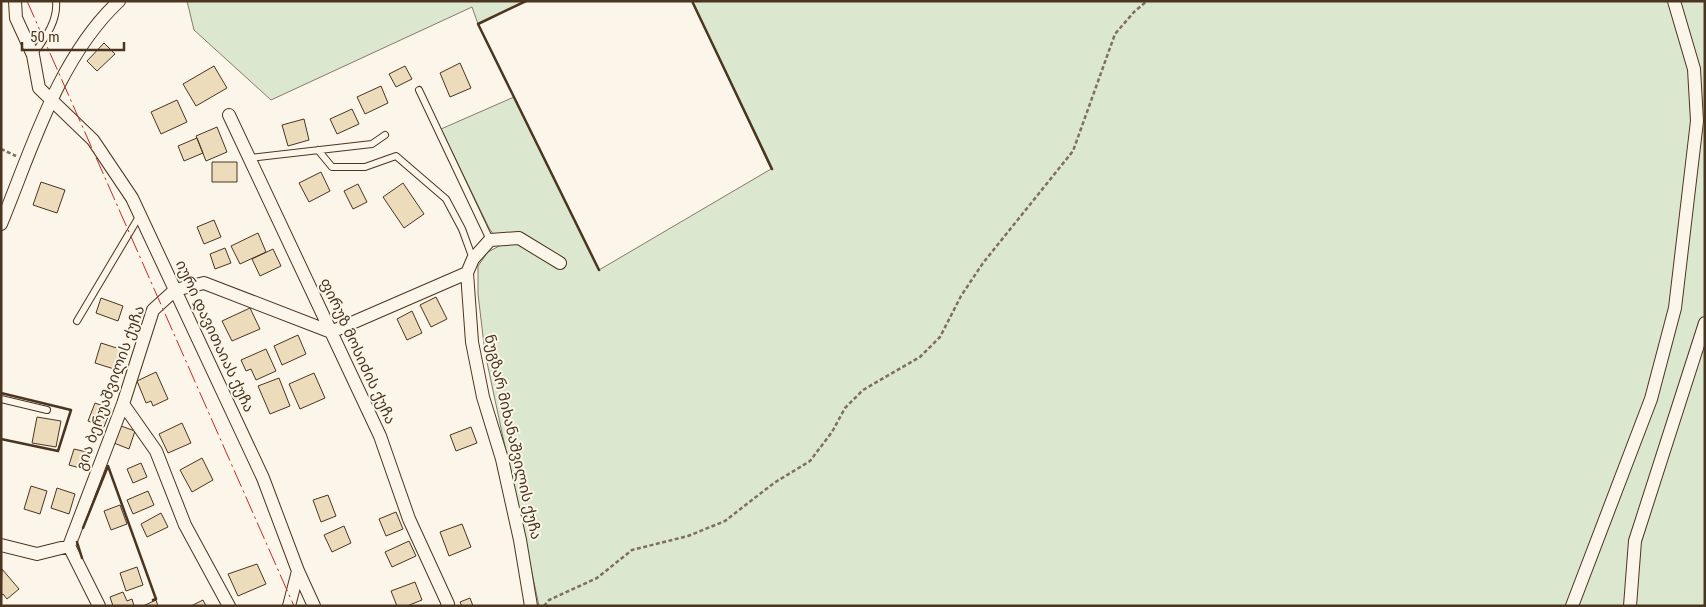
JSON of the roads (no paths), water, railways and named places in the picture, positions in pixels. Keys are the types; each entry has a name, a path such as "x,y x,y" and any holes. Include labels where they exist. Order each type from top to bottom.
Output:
{"street":[{"name":"იური დავითაიას ქუჩა","path":"15,1 16,18 34,55 39,88 51,102 93,140 132,198 264,478 298,570 314,606"},
{"path":"1,224 24,160 51,102 87,37 119,1"},
{"path":"1572,606 1651,399 1675,308 1697,121 1694,69 1674,1"},
{"name":"ფირუზ მოსიძის ქუჩა","path":"229,114 380,436 409,518 448,605"},
{"path":"490,240 519,238 560,263"},
{"name":"ნუგზარ მიხანაშვილის ქუჩა","path":"490,240 473,259 467,273 472,342 483,396 504,468 520,540 531,606"},
{"path":"331,332 467,273"},
{"name":"გია ბერუაშვილის ქუჩა","path":"69,546 123,404 153,310 175,290 204,283 331,332"},
{"path":"1630,606 1635,541 1705,323"},
{"path":"123,404 156,451 185,525 229,606"},
{"path":"1,545 36,554 69,546 99,606"},
{"path":"290,606 298,570"}],"lane":[{"path":"34,55 48,34 57,10 56,1"},
{"path":"419,90 490,240"},
{"path":"249,158 372,144 385,135"},
{"path":"318,150 332,167 364,167 396,156 446,199 462,229 473,259"},
{"path":"77,321 140,215"},
{"path":"1,399 47,410"}]}
